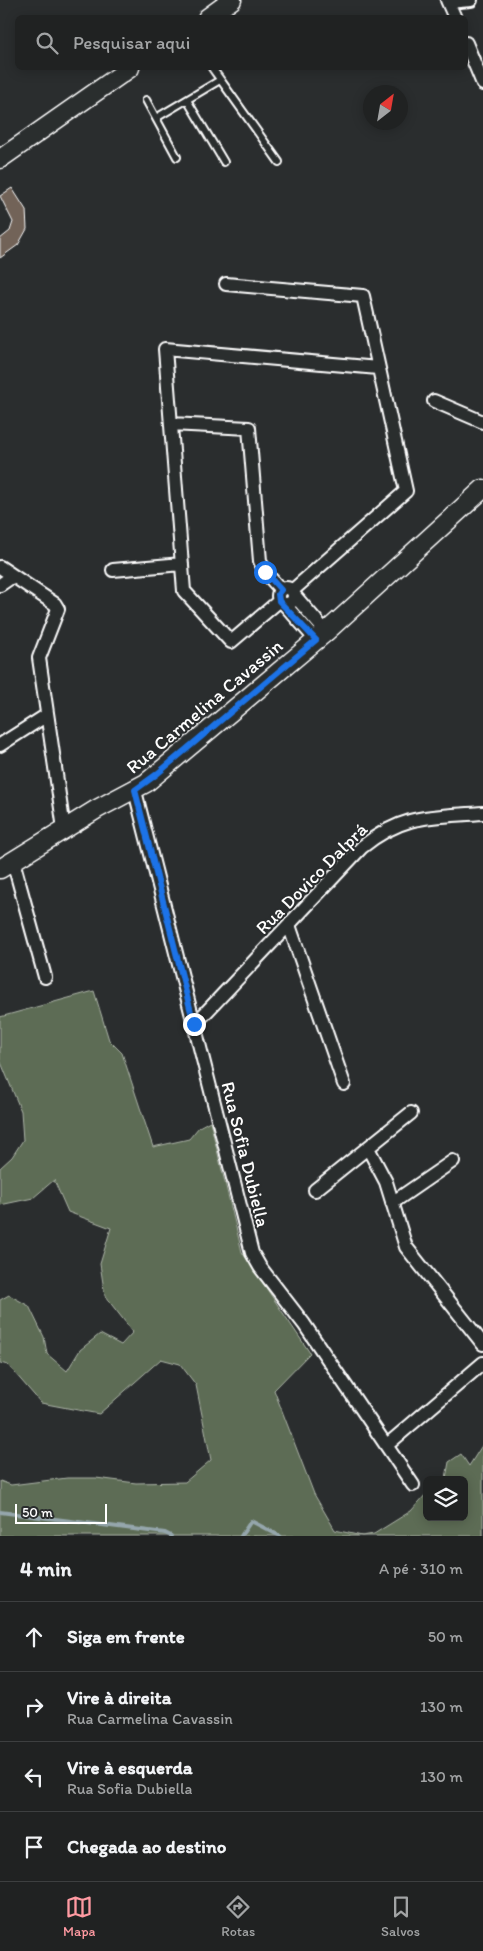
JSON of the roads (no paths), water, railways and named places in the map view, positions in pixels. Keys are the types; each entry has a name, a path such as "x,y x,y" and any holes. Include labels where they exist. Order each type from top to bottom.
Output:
{"main road":[{"path":"211,15 232,0"},
{"path":"0,159 127,70"},
{"name":"Rua Carmelina Cavassin","path":"6,865 64,829 135,790 157,774 321,636 483,489"}],"street":[{"path":"453,15 447,1 471,0"},
{"path":"468,48 483,84"},
{"path":"226,284 363,296 406,491 231,642 186,595 165,349 378,368"},
{"path":"434,401 483,422"},
{"path":"171,424 249,428 260,561 265,572 321,636"},
{"path":"114,570 182,564"},
{"path":"0,567 58,608 58,615 39,658 64,829"},
{"path":"0,585 12,576"},
{"path":"0,745 47,715"},
{"name":"Rua Sofia Dubiella","path":"135,790 252,1253 260,1267 304,1324 414,1485"},
{"name":"Rua Dovico Dalprá","path":"194,1024 362,847 389,828 415,819 483,813"},
{"path":"6,865 45,976"},
{"path":"289,926 344,1084"},
{"path":"315,1190 411,1113"},
{"path":"368,1148 386,1182 406,1247 483,1344"},
{"path":"392,1203 453,1160"},
{"path":"387,1445 483,1363"}],"lane":[{"path":"213,70 279,162"},
{"path":"156,118 220,80"},
{"path":"146,100 177,157"},
{"path":"187,100 224,162"}],"waterway":[{"path":"0,1512 165,1533 171,1536"},
{"path":"241,1536 251,1521 280,1536"}]}
